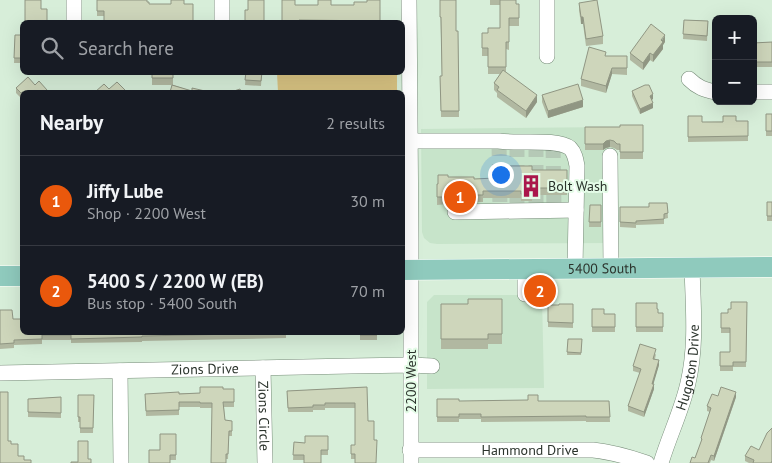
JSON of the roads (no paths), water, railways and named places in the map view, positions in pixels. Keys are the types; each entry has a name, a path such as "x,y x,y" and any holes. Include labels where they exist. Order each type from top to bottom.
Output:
{"main road":[{"name":"5400 South","path":"407,270 772,267"},
{"path":"0,276 20,276"}],"street":[{"path":"74,0 74,20"},
{"path":"222,0 222,20"},
{"name":"2200 West","path":"408,0 407,270 411,365 410,457"},
{"path":"547,0 547,56"},
{"path":"689,79 705,91 712,92"},
{"path":"757,92 772,92"},
{"path":"407,137 548,142 569,148 576,160 575,268"},
{"path":"610,156 611,268"},
{"path":"455,212 576,210"},
{"name":"Hugoton Drive","path":"661,463 686,393 691,371 693,341 692,267"},
{"path":"525,269 525,294"},
{"name":"Zions Drive","path":"0,373 432,366"},
{"name":"Zions Circle","path":"263,368 265,463"},
{"path":"120,371 121,463"},
{"name":"Hammond Drive","path":"410,457 593,450 625,456 647,463"}],"tunnel":[{"path":"499,141 500,211"},
{"path":"517,142 517,211"},
{"path":"536,142 536,211"},
{"path":"553,143 554,210"}],"place":[{"name":"Bolt Wash","path":"531,186"},
{"name":"Jiffy Lube","path":"460,197"},
{"name":"5400 S / 2200 W (EB)","path":"540,291"}]}
